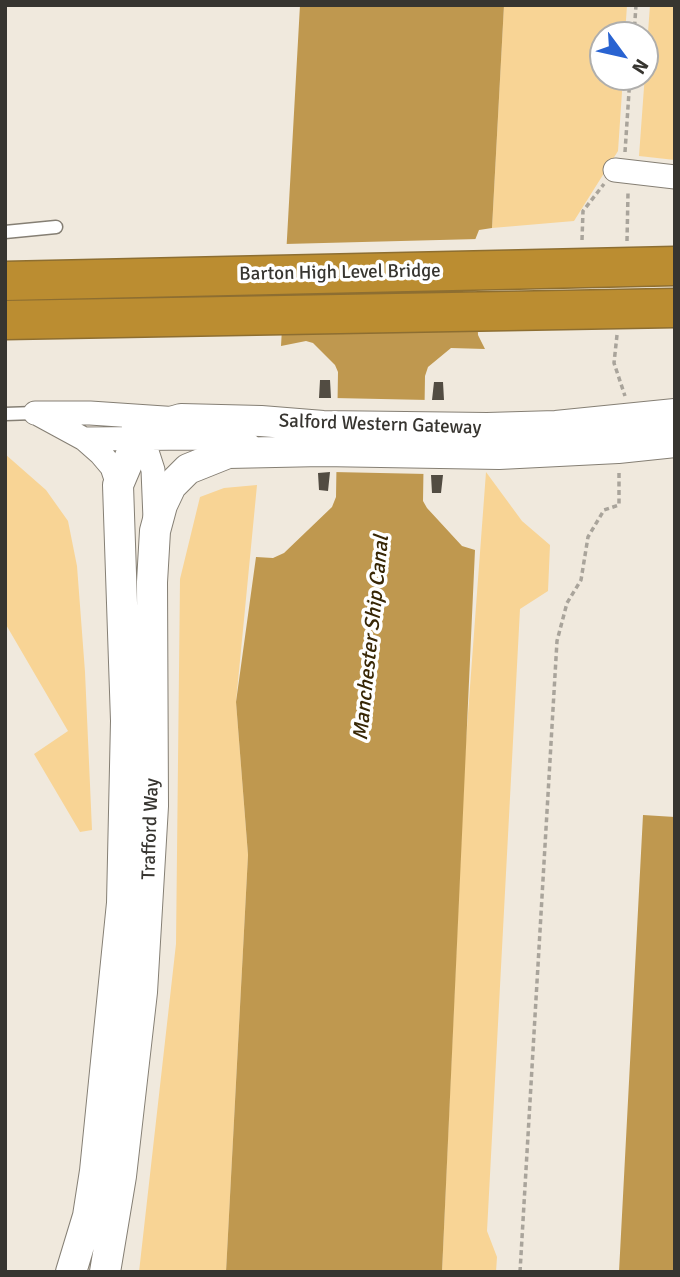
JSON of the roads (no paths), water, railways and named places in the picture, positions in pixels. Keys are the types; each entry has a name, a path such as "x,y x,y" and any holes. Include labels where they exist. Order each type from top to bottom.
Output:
{"highway":[{"name":"Barton High Level Bridge","path":"5,281 675,266"},
{"name":"Barton High Level Bridge","path":"5,320 675,308"}],"street":[{"path":"615,170 675,177"},
{"path":"35,413 114,414 181,419"},
{"path":"35,413 84,439 112,467 118,485"},
{"path":"114,414 143,439 153,470 155,531"},
{"name":"Salford Western Gateway","path":"260,452 323,438 439,440 675,414"},
{"name":"Salford Western Gateway","path":"118,485 132,452 143,439 164,424 181,419 261,421 323,438"},
{"path":"84,439 197,438 242,442 260,452"},
{"name":"Salford Western Gateway","path":"439,440 513,454 675,442"},
{"name":"Trafford Way","path":"105,1272 121,1176 148,917 153,806 152,582 155,531 162,505 171,486 188,469 228,453 260,452"},
{"name":"Trafford Way","path":"71,1272 88,1216 95,1171 122,903 126,721 118,485"}],"lane":[{"path":"5,232 56,227"},
{"path":"5,414 35,413"}],"water":[{"name":"Manchester Ship Canal","path":"300,5 504,5 492,228 479,230 475,240 478,335 485,349 451,348 428,367 425,376 423,501 462,546 475,550 442,1272 226,1272 248,855 236,702 256,557 273,558 284,553 332,507 336,497 338,372 335,365 313,343 306,341 281,346"},
{"path":"643,815 675,817 675,1272 619,1272"}]}
